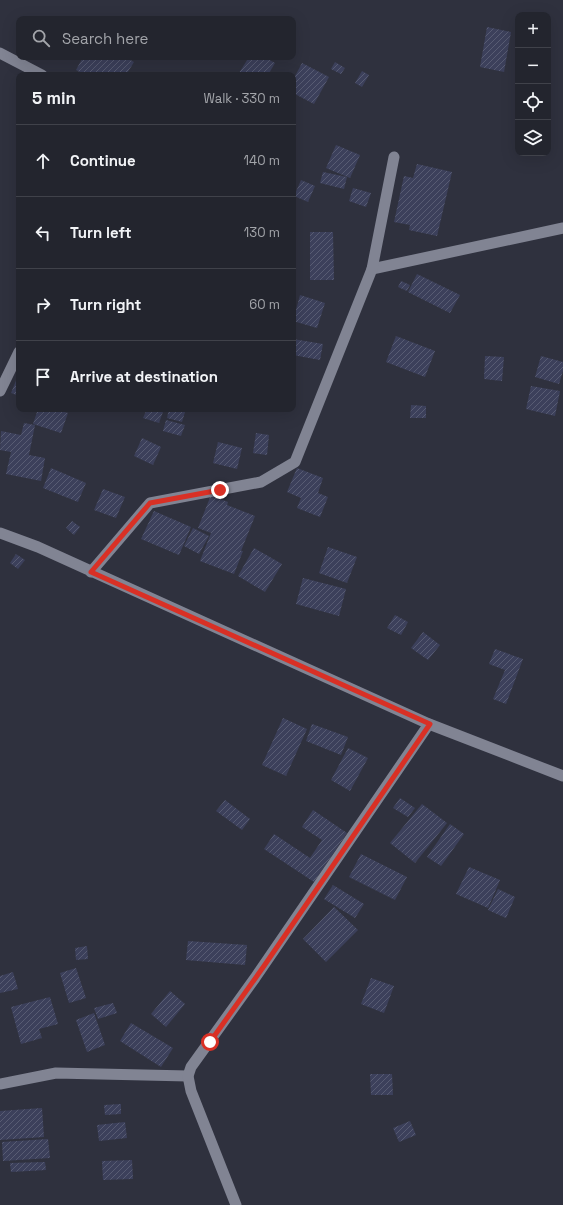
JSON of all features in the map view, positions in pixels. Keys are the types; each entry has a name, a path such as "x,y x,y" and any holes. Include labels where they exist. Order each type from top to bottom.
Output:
{"street":[{"path":"0,53 36,72"},
{"path":"91,572 150,503 261,482 295,462 372,269 394,157"},
{"path":"372,269 563,228"},
{"path":"0,391 16,358"},
{"path":"0,532 38,547 430,724 563,776"},
{"path":"236,1205 190,1091 188,1076 192,1067 430,724"},
{"path":"0,1084 56,1073 188,1076"}],"building":[{"path":"487,27 511,32 504,72 480,67"},
{"path":"81,60 130,60 134,62 128,72 80,72 76,70"},
{"path":"247,60 270,60 275,63 270,72 240,72"},
{"path":"335,62 345,68 341,74 331,69"},
{"path":"302,63 329,77 314,104 296,95 296,74"},
{"path":"362,71 369,75 362,87 355,83"},
{"path":"336,145 360,155 350,178 326,168"},
{"path":"417,164 452,172 437,236 409,230 410,225 394,222 404,176 413,178"},
{"path":"323,172 347,177 344,189 320,183"},
{"path":"301,180 315,186 308,202 296,197 296,191"},
{"path":"353,188 371,193 366,207 349,201"},
{"path":"310,232 333,232 334,280 310,280"},
{"path":"417,274 460,295 450,313 408,292"},
{"path":"401,281 410,285 407,291 398,287"},
{"path":"300,295 325,303 317,328 296,322 296,310"},
{"path":"396,336 435,351 425,377 386,362"},
{"path":"296,340 323,344 320,360 296,356"},
{"path":"485,356 504,357 502,381 484,379"},
{"path":"541,356 563,362 563,371 559,384 535,377"},
{"path":"16,380 16,395 11,393"},
{"path":"531,386 560,391 555,416 526,409"},
{"path":"411,405 426,406 426,418 410,418"},
{"path":"37,412 68,413 61,433 33,424"},
{"path":"146,412 163,412 159,423 143,418"},
{"path":"168,412 185,412 182,422 167,418"},
{"path":"166,420 185,425 181,436 163,431"},
{"path":"24,423 35,425 29,455 45,458 41,481 6,474 11,452 0,450 1,431 21,435"},
{"path":"256,433 269,435 267,455 253,453"},
{"path":"142,438 161,447 153,465 134,456"},
{"path":"218,442 242,448 237,469 213,463"},
{"path":"51,468 86,483 78,502 43,488"},
{"path":"297,468 323,478 318,493 328,497 320,517 297,508 301,498 287,492"},
{"path":"103,489 125,497 116,518 94,510"},
{"path":"211,495 228,502 227,505 255,516 241,551 243,551 234,574 200,561 211,533 198,528"},
{"path":"154,511 191,527 179,555 141,539"},
{"path":"72,521 80,527 74,535 66,528"},
{"path":"193,528 209,536 199,554 184,546"},
{"path":"328,547 357,557 347,583 319,573"},
{"path":"254,548 282,564 265,592 238,576"},
{"path":"16,554 25,560 18,569 10,563"},
{"path":"303,578 346,589 339,616 296,604"},
{"path":"395,615 408,622 401,635 387,628"},
{"path":"423,632 440,645 428,660 411,648"},
{"path":"495,649 523,659 506,704 493,699 505,670 489,664"},
{"path":"283,718 307,729 286,776 262,765"},
{"path":"312,724 348,737 341,755 306,741"},
{"path":"348,748 368,758 350,791 331,780"},
{"path":"400,798 415,808 408,817 393,808"},
{"path":"225,800 250,819 242,830 216,811"},
{"path":"422,804 447,823 415,863 390,843"},
{"path":"313,810 347,833 314,882 264,849 274,834 310,858 322,840 302,827"},
{"path":"450,824 464,834 441,866 427,857"},
{"path":"361,854 407,877 395,900 349,877"},
{"path":"469,867 500,880 488,908 456,894"},
{"path":"333,885 364,904 355,918 324,899"},
{"path":"498,889 515,897 506,918 488,910"},
{"path":"334,907 358,930 326,962 303,939"},
{"path":"188,941 247,945 245,965 186,960"},
{"path":"87,946 88,959 76,960 75,948"},
{"path":"76,968 86,998 69,1003 60,973"},
{"path":"13,972 18,989 0,993 0,976"},
{"path":"371,978 394,986 384,1013 361,1004"},
{"path":"170,991 185,1004 166,1027 151,1014"},
{"path":"50,997 58,1024 39,1029 42,1038 21,1044 11,1007"},
{"path":"113,1003 117,1013 98,1019 94,1008"},
{"path":"94,1013 105,1045 87,1052 76,1020"},
{"path":"131,1023 173,1048 161,1067 120,1041"},
{"path":"370,1074 392,1074 393,1095 371,1095"},
{"path":"121,1104 121,1114 105,1115 104,1105"},
{"path":"42,1108 44,1137 0,1140 0,1111"},
{"path":"410,1121 416,1135 399,1142 393,1128"},
{"path":"125,1122 127,1138 99,1141 97,1125"},
{"path":"48,1139 50,1158 3,1161 2,1142"},
{"path":"132,1160 133,1179 103,1180 102,1161"},
{"path":"45,1162 46,1170 11,1172 10,1163"}],"route":[{"path":"210,1042 430,724 91,572 150,503 220,490"}]}
